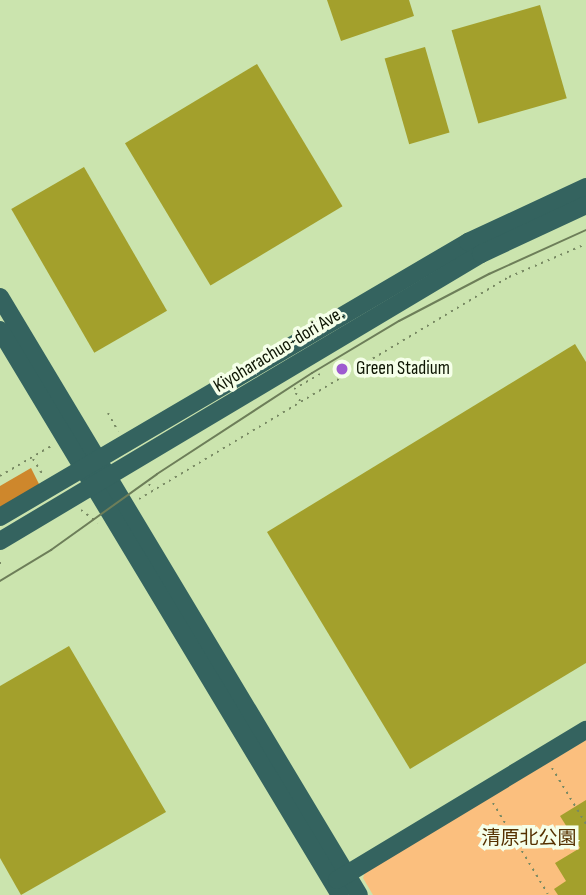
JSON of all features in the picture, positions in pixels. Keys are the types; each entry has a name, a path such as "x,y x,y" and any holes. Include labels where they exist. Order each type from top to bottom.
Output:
{"street":[{"name":"Kiyoharachuo-dori Ave.","path":"0,517 468,242 586,187"},
{"name":"Kiyoharachuo-dori Ave.","path":"0,541 481,254 586,205"},
{"path":"0,297 90,464 340,884 359,895"},
{"path":"0,330 90,464"},
{"path":"340,884 586,730"}],"path":[{"path":"135,501 509,277 586,244"},
{"path":"301,402 294,389 320,374"},
{"path":"108,413 122,438"},
{"path":"0,476 54,445"},
{"path":"32,457 47,482"},
{"path":"149,484 153,491"},
{"path":"548,761 586,824"},
{"path":"489,796 548,894"}],"green space":[{"name":"清原北公園","path":"586,740 586,895 373,895 363,878 365,872"}],"shaded area":[{"path":"31,468 40,486 0,510 0,486"}],"building":[{"path":"327,0 409,0 414,16 341,41"},
{"path":"540,5 567,98 478,124 452,30"},
{"path":"425,47 450,133 409,144 385,59"},
{"path":"257,64 342,206 210,286 125,143"},
{"path":"84,167 167,311 94,353 11,209"},
{"path":"575,344 586,362 586,663 410,769 267,532"},
{"path":"69,646 166,812 21,895 0,858 0,686"},
{"path":"586,800 586,895 558,895 554,889 566,881 555,863 580,848 560,816"}],"tram line":[{"path":"0,581 51,550 157,474 312,373 399,321 489,274 586,230"}],"place":[{"name":"Green Stadium","path":"342,369"}]}
